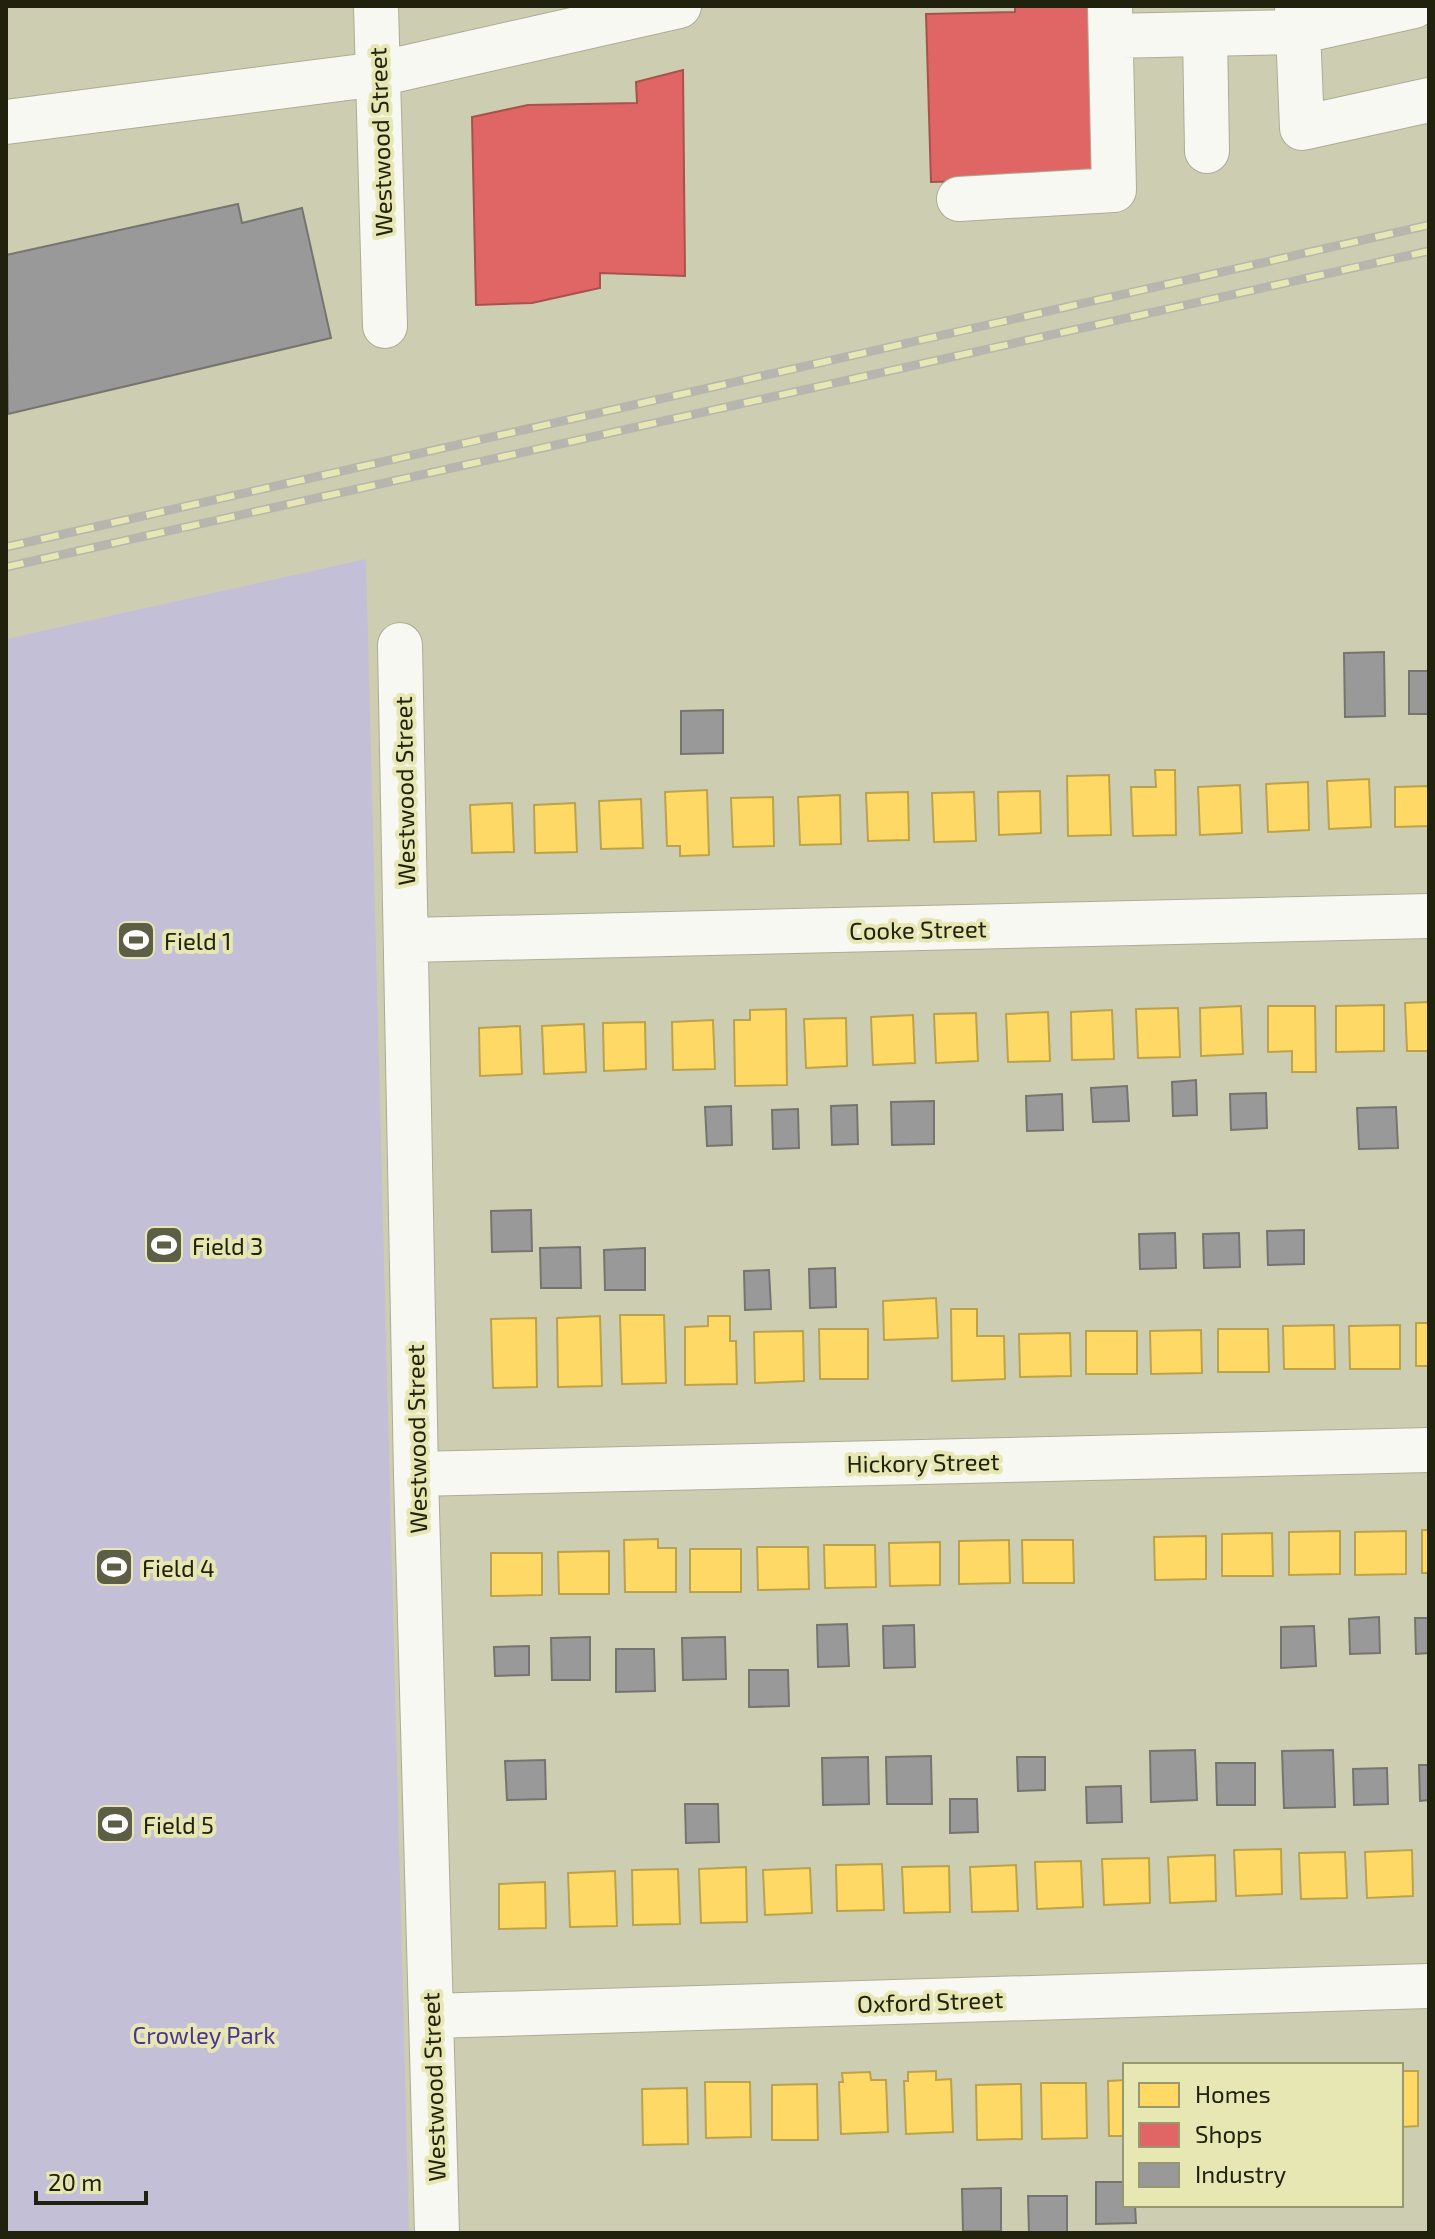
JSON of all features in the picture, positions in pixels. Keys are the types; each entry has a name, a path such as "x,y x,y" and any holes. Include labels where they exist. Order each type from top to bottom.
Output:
{"street":[{"name":"Westwood Street","path":"376,6 385,326"},
{"path":"6,122 378,74 679,6"},
{"path":"959,199 1114,190 1110,21 1205,34 1297,19 1414,6"},
{"path":"1297,19 1302,128 1429,100"},
{"path":"1205,34 1207,151"},
{"name":"Westwood Street","path":"400,645 416,1474 437,2233"},
{"name":"Cooke Street","path":"408,940 1429,916"},
{"name":"Hickory Street","path":"416,1474 1429,1450"},
{"name":"Oxford Street","path":"431,2016 1429,1986"}],"green space":[{"name":"Crowley Park","path":"366,559 409,2233 6,2233 6,639"}],"building: Homes":[{"path":"1155,770 1175,770 1176,835 1133,836 1131,787 1156,787"},
{"path":"1109,775 1111,835 1068,836 1067,776"},
{"path":"1369,779 1371,827 1329,829 1327,781"},
{"path":"1308,782 1309,830 1268,832 1266,784"},
{"path":"1240,785 1242,833 1200,835 1198,787"},
{"path":"1429,786 1429,826 1395,827 1395,787"},
{"path":"707,790 709,855 680,856 680,846 667,846 665,792"},
{"path":"1040,791 1041,833 999,835 998,792"},
{"path":"908,792 909,840 868,841 866,793"},
{"path":"974,792 976,841 934,842 932,793"},
{"path":"840,795 841,844 800,845 798,797"},
{"path":"773,797 774,846 733,847 731,798"},
{"path":"641,799 643,848 601,849 599,801"},
{"path":"512,803 514,852 472,853 470,805"},
{"path":"575,803 577,852 535,853 534,805"},
{"path":"1429,1002 1429,1051 1407,1051 1405,1003"},
{"path":"1384,1005 1384,1051 1336,1052 1336,1006"},
{"path":"1241,1006 1243,1054 1201,1056 1200,1008"},
{"path":"1268,1006 1315,1006 1316,1072 1292,1072 1292,1051 1268,1052"},
{"path":"1178,1008 1180,1057 1138,1058 1136,1009"},
{"path":"786,1009 787,1085 735,1086 734,1020 750,1020 750,1010"},
{"path":"1112,1010 1114,1059 1072,1060 1071,1012"},
{"path":"1048,1012 1050,1061 1008,1062 1006,1014"},
{"path":"976,1013 978,1061 936,1063 934,1014"},
{"path":"913,1015 915,1063 873,1065 871,1017"},
{"path":"846,1018 847,1066 806,1068 804,1019"},
{"path":"713,1020 715,1069 673,1070 672,1022"},
{"path":"645,1022 646,1069 604,1071 603,1023"},
{"path":"584,1024 586,1072 544,1074 542,1026"},
{"path":"520,1026 522,1074 480,1076 479,1028"},
{"path":"936,1298 938,1338 884,1340 883,1301"},
{"path":"951,1309 977,1309 977,1336 1004,1336 1005,1379 952,1381"},
{"path":"620,1315 664,1315 666,1383 622,1384"},
{"path":"600,1316 602,1386 558,1387 557,1318"},
{"path":"708,1316 730,1316 730,1341 736,1341 737,1384 685,1385 685,1327 708,1326"},
{"path":"536,1318 537,1387 493,1388 491,1319"},
{"path":"1416,1323 1429,1323 1429,1366 1416,1366"},
{"path":"1334,1325 1335,1369 1284,1369 1283,1326"},
{"path":"1400,1325 1400,1369 1350,1369 1349,1326"},
{"path":"819,1329 868,1329 868,1379 820,1379"},
{"path":"1218,1329 1268,1329 1269,1372 1218,1372"},
{"path":"1201,1330 1202,1373 1151,1374 1150,1331"},
{"path":"803,1331 804,1381 755,1383 754,1332"},
{"path":"1086,1331 1137,1331 1137,1374 1086,1374"},
{"path":"1070,1333 1071,1376 1020,1377 1019,1334"},
{"path":"1422,1530 1429,1530 1429,1573 1422,1573"},
{"path":"1340,1531 1340,1574 1289,1575 1289,1532"},
{"path":"1406,1531 1406,1574 1355,1575 1355,1532"},
{"path":"1272,1533 1273,1576 1222,1576 1222,1534"},
{"path":"1206,1536 1206,1579 1155,1580 1154,1537"},
{"path":"658,1539 658,1548 676,1548 676,1592 625,1592 624,1540"},
{"path":"1009,1540 1010,1583 959,1584 959,1541"},
{"path":"1022,1540 1073,1540 1074,1583 1023,1583"},
{"path":"940,1542 940,1585 890,1586 889,1543"},
{"path":"824,1545 875,1545 876,1587 825,1588"},
{"path":"757,1547 808,1547 809,1589 758,1590"},
{"path":"690,1549 741,1549 741,1592 690,1592"},
{"path":"609,1551 609,1594 559,1594 558,1552"},
{"path":"491,1553 542,1553 542,1595 491,1596"},
{"path":"1281,1849 1282,1894 1236,1896 1234,1850"},
{"path":"1412,1850 1413,1896 1367,1898 1365,1852"},
{"path":"1345,1852 1347,1898 1301,1899 1299,1853"},
{"path":"1215,1855 1216,1901 1170,1903 1168,1857"},
{"path":"1149,1858 1150,1903 1104,1905 1102,1859"},
{"path":"1081,1861 1083,1907 1037,1909 1035,1862"},
{"path":"882,1864 884,1910 837,1911 836,1865"},
{"path":"1016,1865 1018,1911 972,1912 970,1867"},
{"path":"949,1866 950,1912 904,1913 902,1867"},
{"path":"746,1867 747,1922 701,1923 699,1869"},
{"path":"810,1868 812,1913 765,1915 763,1870"},
{"path":"678,1869 680,1924 633,1925 632,1870"},
{"path":"615,1871 617,1926 570,1927 568,1873"},
{"path":"545,1882 546,1928 499,1929 499,1884"},
{"path":"936,2071 936,2080 951,2079 953,2132 906,2134 904,2081 908,2081 908,2072"},
{"path":"1403,2071 1418,2071 1418,2126 1403,2127"},
{"path":"870,2072 871,2080 886,2080 888,2132 841,2134 839,2082 843,2082 842,2073"},
{"path":"1123,2080 1123,2136 1109,2136 1108,2081"},
{"path":"705,2082 750,2082 751,2137 706,2138"},
{"path":"1041,2083 1086,2083 1087,2138 1042,2139"},
{"path":"817,2084 818,2140 772,2140 772,2085"},
{"path":"1021,2084 1022,2139 977,2140 976,2085"},
{"path":"687,2088 688,2144 643,2145 642,2089"}],"building: Shops":[{"path":"1015,6 1096,6 1101,178 931,182 926,14 1015,12"},
{"path":"683,70 685,276 600,273 600,288 532,303 476,305 472,117 528,105 637,103 636,82"}],"building: Industry":[{"path":"238,204 242,223 302,208 331,338 8,414 6,255"},
{"path":"1384,652 1385,716 1345,717 1344,653"},
{"path":"1409,671 1429,671 1429,714 1409,714"},
{"path":"723,710 723,753 681,754 681,711"},
{"path":"1196,1080 1197,1115 1173,1116 1172,1082"},
{"path":"1127,1086 1129,1121 1093,1122 1091,1088"},
{"path":"1266,1093 1267,1128 1231,1130 1230,1094"},
{"path":"1062,1094 1063,1130 1027,1131 1026,1096"},
{"path":"934,1101 934,1144 892,1145 891,1102"},
{"path":"857,1105 858,1144 832,1145 831,1106"},
{"path":"731,1106 732,1145 707,1146 705,1107"},
{"path":"1396,1107 1398,1148 1359,1149 1357,1108"},
{"path":"798,1109 799,1148 773,1149 772,1110"},
{"path":"531,1210 532,1251 492,1252 491,1211"},
{"path":"1304,1230 1304,1264 1268,1265 1267,1231"},
{"path":"1175,1233 1176,1268 1140,1269 1139,1234"},
{"path":"1239,1233 1240,1267 1204,1268 1203,1234"},
{"path":"580,1247 581,1288 541,1288 540,1248"},
{"path":"645,1248 645,1290 605,1290 604,1250"},
{"path":"835,1268 836,1307 810,1308 809,1269"},
{"path":"769,1270 771,1309 745,1310 744,1271"},
{"path":"1379,1617 1380,1653 1350,1654 1349,1619"},
{"path":"1415,1618 1429,1618 1429,1653 1416,1654"},
{"path":"847,1624 849,1666 818,1667 817,1625"},
{"path":"914,1625 915,1667 884,1668 883,1626"},
{"path":"1314,1626 1316,1666 1281,1668 1281,1627"},
{"path":"590,1637 590,1680 552,1680 551,1638"},
{"path":"725,1637 726,1679 683,1680 682,1638"},
{"path":"529,1646 529,1675 495,1676 494,1647"},
{"path":"616,1649 654,1649 655,1691 616,1692"},
{"path":"749,1670 788,1670 789,1706 749,1707"},
{"path":"1195,1750 1197,1800 1151,1802 1150,1751"},
{"path":"1333,1750 1335,1807 1284,1808 1282,1751"},
{"path":"931,1756 932,1804 887,1804 886,1757"},
{"path":"868,1757 869,1804 823,1805 822,1758"},
{"path":"1017,1757 1045,1757 1045,1790 1018,1791"},
{"path":"545,1760 546,1799 507,1800 505,1761"},
{"path":"1216,1763 1255,1763 1255,1805 1217,1805"},
{"path":"1419,1765 1429,1765 1429,1800 1420,1801"},
{"path":"1387,1768 1388,1804 1354,1805 1353,1769"},
{"path":"1121,1786 1122,1822 1087,1823 1086,1787"},
{"path":"950,1799 977,1799 978,1832 950,1833"},
{"path":"685,1804 718,1804 719,1842 686,1843"},
{"path":"1096,2182 1123,2182 1123,2207 1135,2207 1136,2223 1096,2224"},
{"path":"1001,2188 1001,2231 963,2231 962,2189"},
{"path":"1028,2196 1067,2196 1067,2233 1029,2233"}],"railway":[{"path":"6,547 1429,225"},
{"path":"6,567 1429,251"}],"place":[{"name":"Field 1","path":"136,940"},
{"name":"Field 3","path":"164,1245"},
{"name":"Field 4","path":"114,1567"},
{"name":"Field 5","path":"115,1824"}]}
